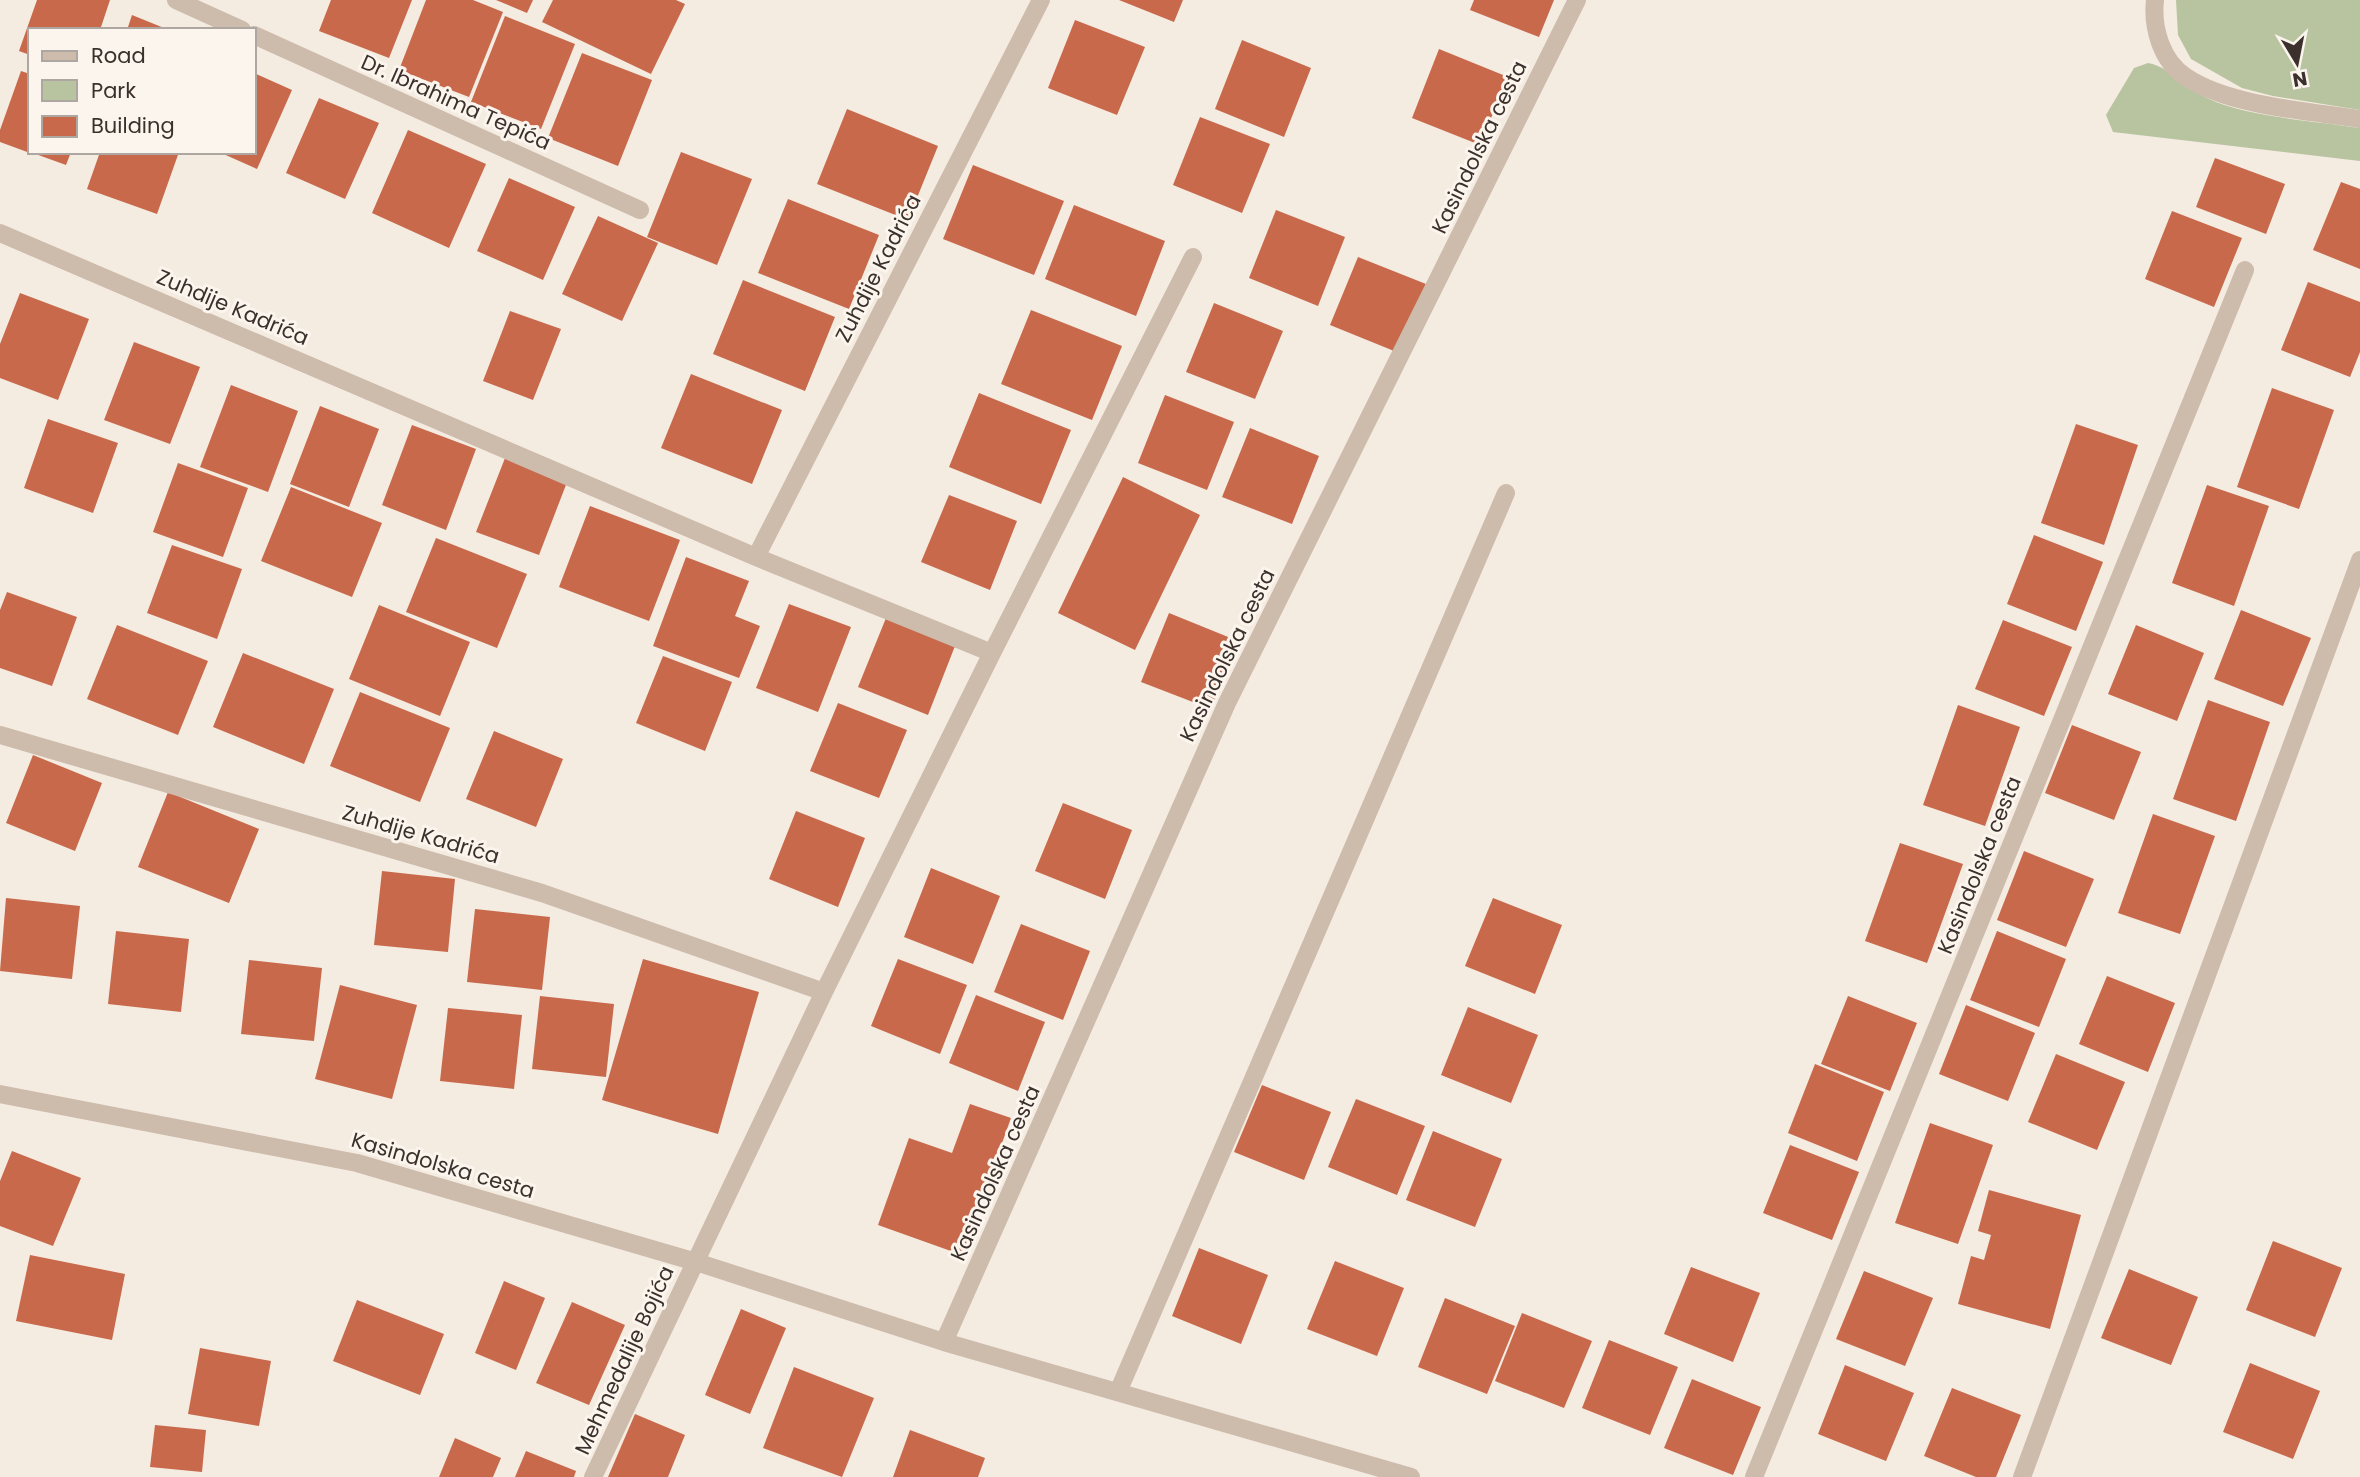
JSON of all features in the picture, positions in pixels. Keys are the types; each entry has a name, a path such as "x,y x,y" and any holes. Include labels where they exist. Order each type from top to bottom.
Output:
{"street":[{"path":"176,0 238,28"},
{"name":"Zuhdije Kadrića","path":"756,557 1041,0"},
{"name":"Kasindolska cesta","path":"944,1342 1227,703 1577,0"},
{"path":"2155,0 2156,33 2167,58 2184,77 2247,101 2360,119"},
{"name":"Dr. Ibrahima Tepića","path":"256,36 640,210"},
{"name":"Zuhdije Kadrića","path":"0,233 756,557 992,653"},
{"path":"696,1262 824,992 1193,257"},
{"name":"Kasindolska cesta","path":"1754,1477 2245,270"},
{"path":"1118,1392 1506,493"},
{"path":"2022,1477 2360,561"},
{"name":"Zuhdije Kadrića","path":"0,735 542,893 824,992"},
{"name":"Kasindolska cesta","path":"0,1094 357,1163 696,1262 944,1342 1411,1477"},
{"name":"Mehmedalije Bojića","path":"593,1477 696,1262"}],"green space":[{"path":"2176,0 2360,0 2360,110 2273,96 2242,88 2191,59 2178,35"},
{"path":"2148,63 2165,69 2201,95 2225,105 2262,114 2360,128 2360,161 2113,132 2106,115 2134,68"}],"building":[{"path":"37,0 110,0 101,28 28,28 28,54 19,51"},
{"path":"331,0 412,0 389,58 319,31"},
{"path":"426,0 473,0 503,12 469,97 399,70"},
{"path":"496,0 533,0 527,13"},
{"path":"553,0 676,0 685,4 651,74 542,22"},
{"path":"1119,0 1183,0 1174,22"},
{"path":"1474,0 1554,0 1539,37 1470,10"},
{"path":"132,15 164,28 128,28"},
{"path":"505,16 575,44 541,129 471,102"},
{"path":"1075,20 1145,47 1117,115 1048,88"},
{"path":"1242,40 1311,68 1284,137 1215,109"},
{"path":"1439,49 1508,77 1480,145 1412,118"},
{"path":"582,53 652,80 618,166 548,138"},
{"path":"21,71 28,73 28,152 0,142 0,130"},
{"path":"256,74 292,90 257,169 223,154 256,154"},
{"path":"319,98 379,123 345,199 286,173"},
{"path":"847,109 938,146 908,220 817,184"},
{"path":"1200,117 1270,144 1242,213 1173,185"},
{"path":"408,130 486,164 449,248 372,213"},
{"path":"681,152 752,179 717,265 647,237"},
{"path":"36,154 70,154 66,165"},
{"path":"99,154 178,154 157,214 87,189"},
{"path":"2215,158 2285,184 2266,234 2196,207"},
{"path":"973,165 1064,201 1034,275 943,239"},
{"path":"509,178 575,207 543,280 477,251"},
{"path":"2341,182 2360,189 2360,269 2313,250"},
{"path":"788,199 879,235 849,309 758,273"},
{"path":"1074,205 1165,241 1136,316 1045,279"},
{"path":"1276,210 1345,237 1318,306 1249,278"},
{"path":"2172,211 2242,238 2214,307 2145,279"},
{"path":"598,216 658,243 622,321 562,294"},
{"path":"1358,257 1426,284 1399,353 1330,325"},
{"path":"743,280 835,317 805,391 713,354"},
{"path":"2308,282 2360,302 2360,352 2350,377 2281,350"},
{"path":"20,293 89,319 58,400 0,378 0,344"},
{"path":"1214,303 1283,331 1255,399 1186,372"},
{"path":"1031,310 1122,346 1092,420 1001,384"},
{"path":"510,311 561,329 533,400 483,381"},
{"path":"134,342 200,367 170,444 104,420"},
{"path":"691,374 782,410 752,484 661,448"},
{"path":"231,385 298,411 268,492 200,467"},
{"path":"2272,388 2334,410 2299,509 2237,487"},
{"path":"979,393 1071,430 1041,504 949,467"},
{"path":"1165,395 1234,422 1207,490 1138,463"},
{"path":"320,406 379,429 349,507 290,484"},
{"path":"48,419 118,443 93,513 24,488"},
{"path":"2076,424 2138,445 2104,545 2041,523"},
{"path":"412,425 476,449 446,530 382,505"},
{"path":"1250,428 1319,456 1292,524 1222,497"},
{"path":"507,453 569,477 539,555 476,532"},
{"path":"178,463 248,488 223,557 153,532"},
{"path":"1123,477 1200,515 1135,650 1058,613"},
{"path":"2207,485 2269,506 2234,606 2172,583"},
{"path":"291,487 382,523 352,597 261,561"},
{"path":"949,495 1017,521 990,590 921,562"},
{"path":"590,506 680,540 649,621 559,587"},
{"path":"2034,535 2103,562 2076,631 2007,604"},
{"path":"436,538 527,574 497,648 406,612"},
{"path":"172,545 242,569 217,639 147,613"},
{"path":"686,557 749,581 735,616 760,626 739,678 653,646"},
{"path":"7,592 77,617 52,686 0,668 0,610"},
{"path":"789,604 851,627 818,712 756,688"},
{"path":"379,605 470,642 440,716 349,679"},
{"path":"2241,610 2311,638 2283,706 2214,679"},
{"path":"1169,613 1238,641 1211,709 1141,682"},
{"path":"886,618 955,646 928,715 858,687"},
{"path":"2003,620 2072,647 2044,716 1975,689"},
{"path":"117,625 208,661 178,735 87,699"},
{"path":"2136,625 2204,653 2177,721 2108,694"},
{"path":"243,653 334,689 304,764 213,727"},
{"path":"663,656 732,682 705,751 636,723"},
{"path":"360,692 450,728 420,802 330,766"},
{"path":"2208,700 2270,722 2236,821 2173,799"},
{"path":"838,703 907,730 879,798 810,771"},
{"path":"1958,705 2020,727 1985,826 1923,805"},
{"path":"2072,725 2141,752 2114,820 2045,793"},
{"path":"494,731 563,759 536,827 466,799"},
{"path":"33,755 102,783 75,851 6,823"},
{"path":"168,792 259,829 229,903 138,867"},
{"path":"1063,803 1132,830 1105,899 1035,871"},
{"path":"796,811 865,838 838,907 769,879"},
{"path":"2153,814 2215,836 2180,934 2118,913"},
{"path":"1900,843 1963,864 1927,963 1865,941"},
{"path":"2024,851 2094,879 2066,947 1997,920"},
{"path":"931,868 1000,896 973,964 904,937"},
{"path":"382,871 455,879 448,952 374,945"},
{"path":"6,898 80,906 72,979 0,971"},
{"path":"1493,898 1562,925 1535,994 1465,966"},
{"path":"475,909 550,917 542,990 467,982"},
{"path":"1021,924 1090,951 1063,1020 994,992"},
{"path":"116,931 189,939 181,1012 108,1004"},
{"path":"1997,931 2066,959 2039,1027 1970,1000"},
{"path":"643,959 759,992 718,1134 602,1100"},
{"path":"898,959 967,985 940,1054 871,1026"},
{"path":"249,960 322,968 314,1041 241,1034"},
{"path":"2107,976 2175,1003 2148,1072 2079,1044"},
{"path":"340,985 417,1005 392,1099 315,1079"},
{"path":"976,995 1045,1022 1018,1091 949,1063"},
{"path":"540,996 614,1004 606,1077 532,1069"},
{"path":"1848,996 1917,1023 1890,1091 1821,1064"},
{"path":"1966,1005 2035,1033 2008,1101 1939,1074"},
{"path":"1468,1007 1538,1035 1511,1103 1441,1075"},
{"path":"448,1008 522,1015 514,1089 440,1081"},
{"path":"2056,1054 2125,1082 2097,1150 2028,1122"},
{"path":"1815,1064 1884,1092 1857,1161 1788,1133"},
{"path":"1262,1085 1331,1112 1304,1180 1234,1152"},
{"path":"1356,1099 1425,1126 1397,1195 1328,1167"},
{"path":"970,1104 1011,1118 962,1255 878,1225 909,1138 952,1153"},
{"path":"1930,1123 1993,1145 1958,1244 1895,1223"},
{"path":"1433,1131 1502,1159 1475,1227 1406,1200"},
{"path":"1790,1145 1859,1172 1832,1240 1763,1213"},
{"path":"12,1151 81,1178 53,1246 0,1226 0,1181"},
{"path":"1989,1190 2081,1215 2050,1329 1958,1304 1971,1256 1984,1260 1991,1235 1978,1231"},
{"path":"2273,1241 2342,1268 2315,1337 2246,1310"},
{"path":"1199,1248 1268,1275 1241,1344 1172,1316"},
{"path":"30,1255 125,1274 112,1340 16,1321"},
{"path":"1335,1261 1404,1288 1377,1356 1307,1329"},
{"path":"1691,1267 1760,1293 1733,1362 1664,1334"},
{"path":"2129,1269 2198,1297 2171,1365 2101,1338"},
{"path":"1864,1271 1933,1298 1905,1366 1836,1339"},
{"path":"504,1281 545,1298 516,1370 475,1353"},
{"path":"1445,1298 1515,1326 1487,1394 1418,1367"},
{"path":"357,1300 444,1334 420,1395 333,1361"},
{"path":"572,1302 625,1325 589,1405 536,1383"},
{"path":"741,1309 786,1328 750,1414 705,1395"},
{"path":"1522,1313 1592,1341 1564,1408 1495,1381"},
{"path":"1609,1340 1678,1367 1650,1435 1582,1408"},
{"path":"200,1348 271,1361 259,1426 188,1414"},
{"path":"2250,1363 2320,1391 2293,1459 2223,1432"},
{"path":"1845,1365 1914,1393 1886,1461 1818,1434"},
{"path":"794,1367 874,1398 842,1477 763,1448"},
{"path":"1692,1379 1761,1407 1733,1475 1664,1448"},
{"path":"1952,1388 2021,1415 1996,1477 1976,1477 1924,1456"},
{"path":"635,1414 685,1435 668,1477 608,1477"},
{"path":"155,1425 206,1430 202,1472 150,1467"},
{"path":"910,1430 985,1458 978,1477 893,1477"},
{"path":"455,1438 501,1458 493,1477 439,1477"},
{"path":"526,1451 576,1471 574,1477 515,1477"}]}
